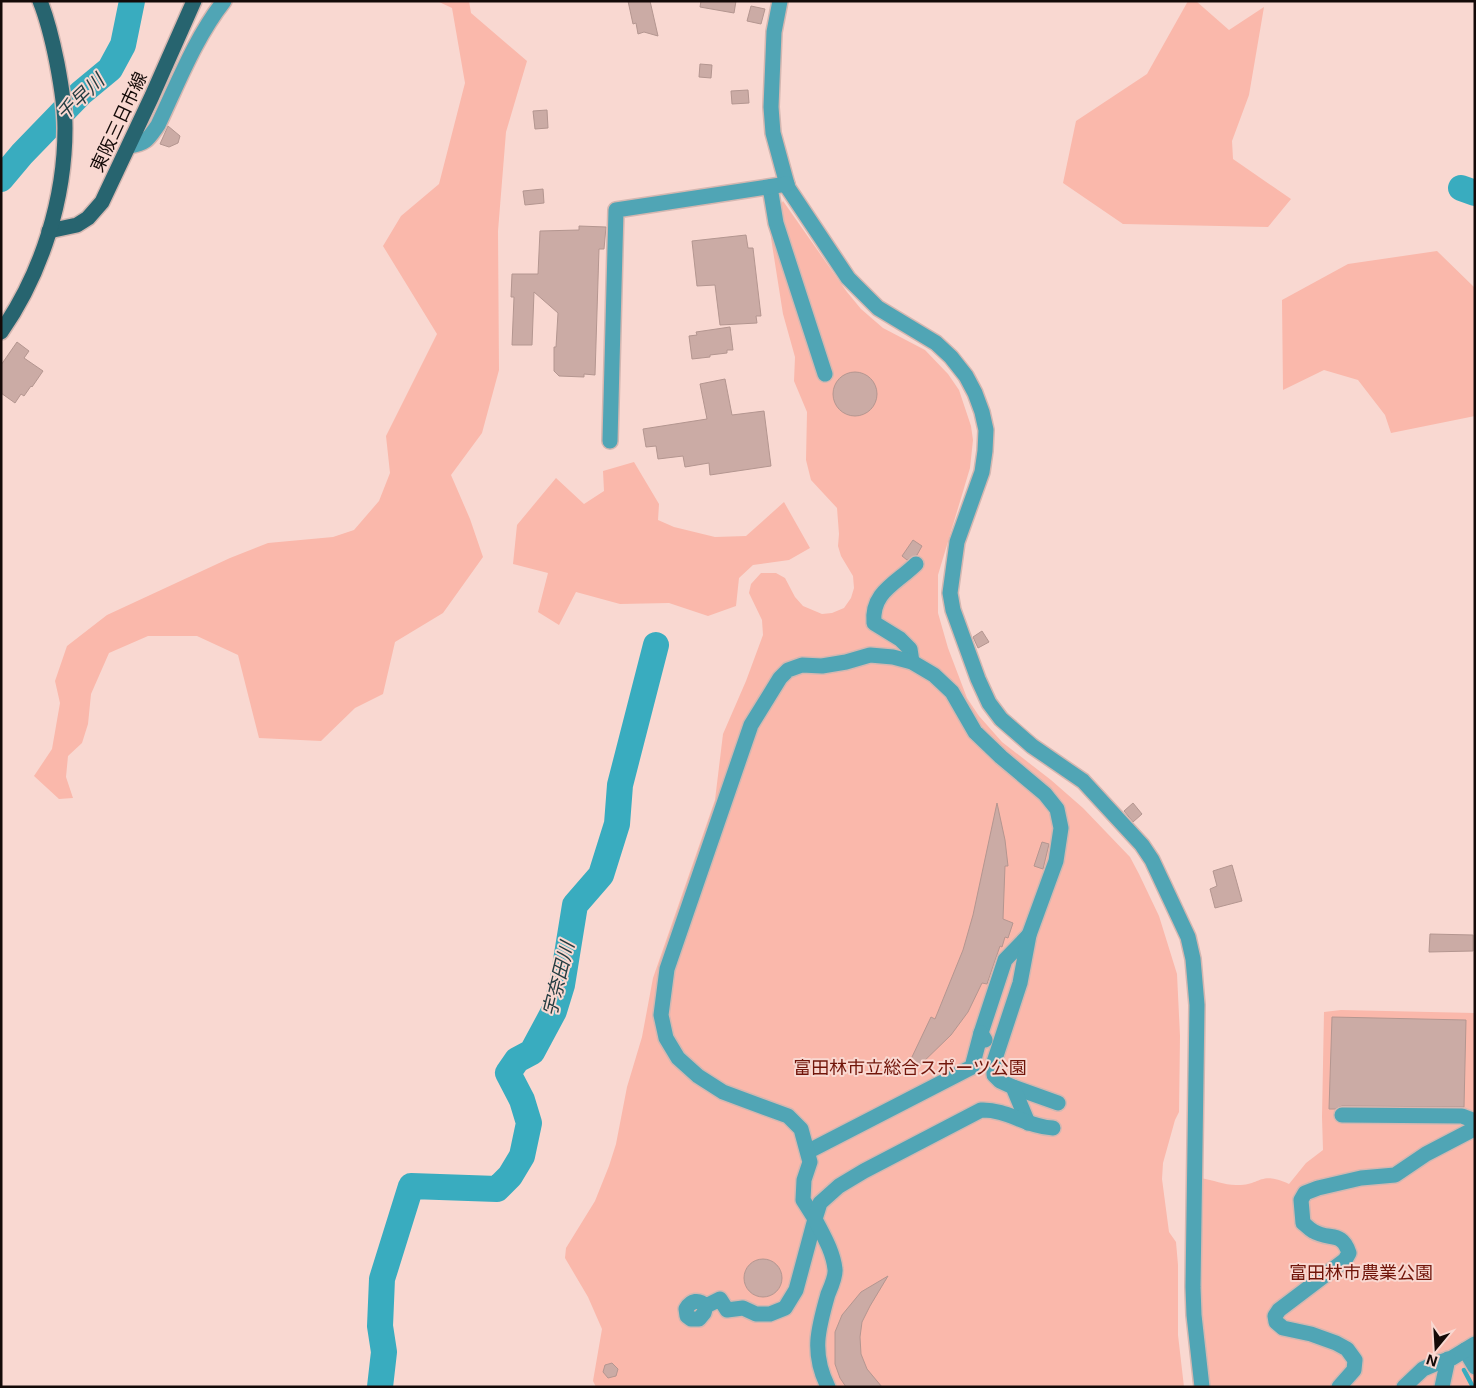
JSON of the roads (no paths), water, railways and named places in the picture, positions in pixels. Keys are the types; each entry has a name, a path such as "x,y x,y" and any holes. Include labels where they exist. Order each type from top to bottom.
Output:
{"main road":[{"name":"東阪三日市線","path":"49,231 71,228 88,218 102,202 194,1"},
{"path":"1,332 24,295 44,249 54,217 60,185 65,127 61,83 54,46 40,3"}],"street":[{"path":"129,146 142,144 150,137 158,125 200,36 211,16 224,1"},
{"path":"780,1 774,32 771,107 772,133 786,184 794,199 848,278 878,308 941,348 951,357 966,376 982,412 986,430 986,450 982,472 957,542 950,593 953,610 978,679 989,703 1001,719 1032,746 1083,781 1128,827 1152,860 1188,937 1193,959 1198,1005 1193,1287 1202,1387"},
{"path":"610,441 616,210 786,184"},
{"path":"770,187 776,223 825,374"},
{"path":"912,662 910,649 900,639 874,623 873,614 876,603 882,593 916,564"},
{"path":"828,1387 821,1373 817,1352 820,1324 835,1271 832,1254 816,1219 803,1200 804,1180 810,1162 801,1129 788,1116 723,1092 698,1076 678,1058 666,1038 661,1015 667,969 751,725 780,678 788,670 802,665 822,666 870,656 893,657 912,662 934,675 952,692 975,732 1001,757 1046,794 1057,809 1061,828 1056,861 1029,935 1020,983 995,1059 994,1075 1000,1081 1013,1087 1058,1103"},
{"path":"808,1151 972,1067 1005,960 1029,935"},
{"path":"981,1033 995,1059"},
{"path":"1013,1087 1028,1122"},
{"path":"706,1306 720,1299 727,1310 743,1308 756,1314 770,1314 785,1308 796,1290 820,1203 839,1186 864,1171 981,1110 993,1110 1041,1127 1053,1128"},
{"path":"1339,1387 1354,1370 1355,1360 1347,1349 1311,1334 1283,1328 1276,1322 1274,1316 1279,1310 1345,1260 1349,1253 1346,1244 1340,1238 1313,1232 1303,1223 1301,1200 1305,1193 1318,1188 1361,1178 1395,1176 1426,1154 1472,1130 1475,1121 1462,1116 1342,1115"},
{"path":"1404,1387 1423,1369 1448,1359 1470,1347 1475,1367"},
{"path":"1442,1387 1448,1359"}],"waterway":[{"name":"千早川","path":"1,179 22,154 81,93 110,69 123,45 132,1"},
{"path":"1461,188 1475,193"},
{"name":"宇奈田川","path":"380,1387 384,1352 380,1326 382,1279 411,1186 497,1189 510,1176 522,1156 529,1123 522,1100 508,1073 517,1060 532,1052 554,1011 562,985 575,905 601,875 617,824 620,785 656,645"},
{"path":"1464,1370 1473,1387"}],"park label":[{"name":"富田林市立総合スポーツ公園","path":"910,1068"},
{"name":"富田林市農業公園","path":"1361,1273"}]}
